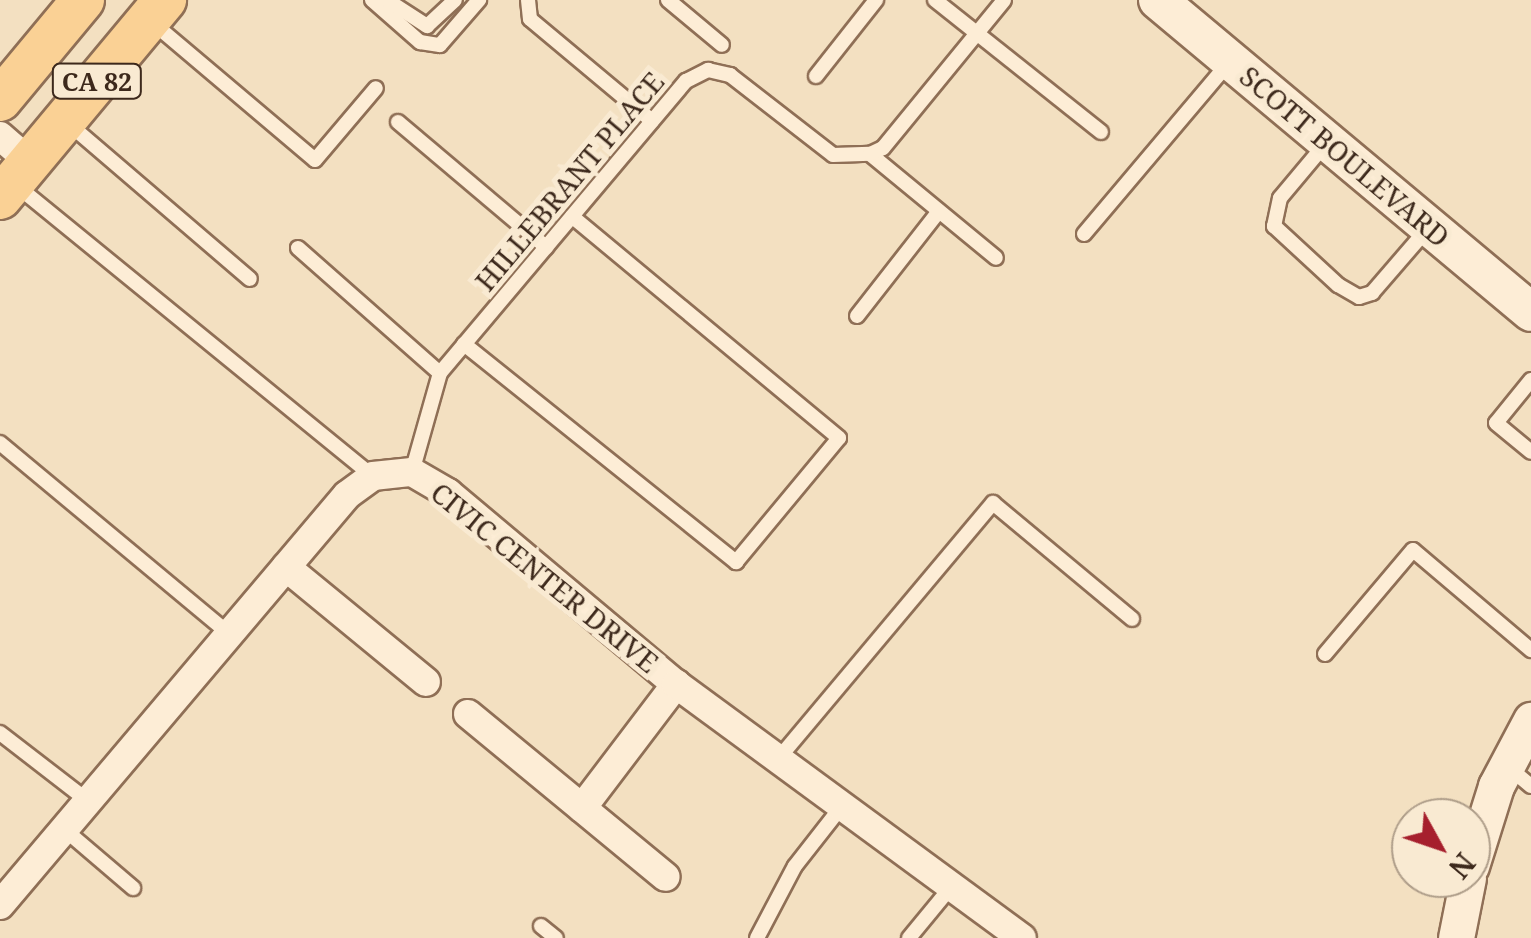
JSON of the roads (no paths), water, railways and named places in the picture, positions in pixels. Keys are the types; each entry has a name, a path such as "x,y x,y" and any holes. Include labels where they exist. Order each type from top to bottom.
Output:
{"main road":[{"name":"CA 82","path":"0,100 84,0"},
{"name":"SCOTT BOULEVARD","path":"1158,0 1531,312"},
{"name":"CA 82","path":"11,170 64,120 157,10"}],"street":[{"name":"CIVIC CENTER DRIVE","path":"373,476 412,472 448,493 676,684 1022,938"},
{"path":"0,905 347,494 373,476"},
{"path":"286,567 426,682"},
{"path":"582,808 676,684"},
{"path":"468,714 666,877"},
{"path":"1491,828 1518,776 1531,720"},
{"path":"1456,938 1464,898"}],"lane":[{"path":"372,0 420,42 440,45 479,0"},
{"path":"388,0 427,26 455,0"},
{"path":"528,0 530,18 652,121"},
{"path":"668,0 722,45"},
{"path":"816,76 876,0"},
{"path":"935,0 1101,132"},
{"path":"996,258 870,154 884,148 1004,0"},
{"path":"157,10 315,160 376,88"},
{"path":"1084,234 1231,61"},
{"name":"HILLEBRANT PLACE","path":"412,472 440,373 686,81 708,70 730,75 833,155 870,154"},
{"path":"64,120 250,279"},
{"path":"398,122 546,247"},
{"path":"1327,141 1280,198 1274,226 1338,285 1359,297 1372,293 1429,227"},
{"path":"11,170 373,476"},
{"path":"857,316 938,211"},
{"path":"464,344 736,562 839,438 572,216"},
{"path":"298,248 440,373"},
{"path":"1531,380 1496,423 1531,452"},
{"path":"0,442 229,634"},
{"path":"778,758 993,503 1132,619"},
{"path":"1324,654 1413,550 1531,650"},
{"path":"0,733 88,801"},
{"path":"757,938 794,866 842,806"},
{"path":"64,829 133,888"},
{"path":"909,938 951,887"},
{"path":"541,926 556,938"}]}
